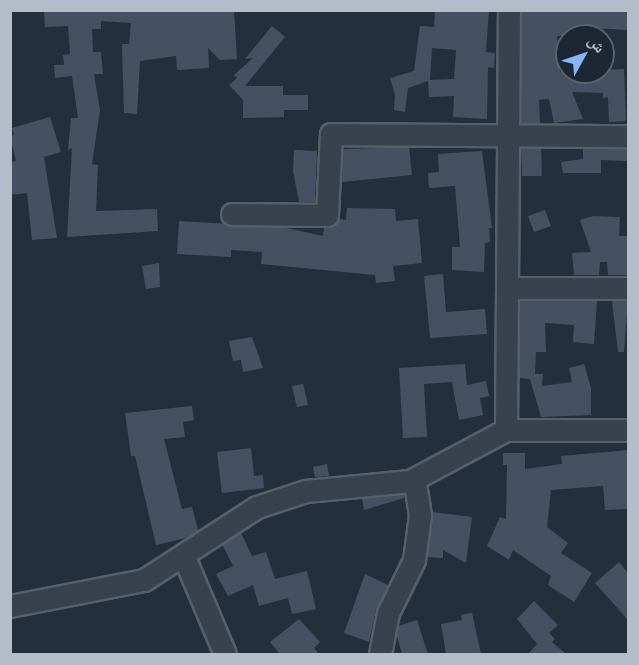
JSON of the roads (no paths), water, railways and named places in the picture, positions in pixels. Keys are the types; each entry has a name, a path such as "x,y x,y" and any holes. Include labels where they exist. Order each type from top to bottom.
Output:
{"street":[{"path":"506,430 509,10"},
{"path":"232,214 327,215 331,134 628,136"},
{"path":"507,288 628,288"},
{"path":"10,606 144,580 184,557 257,507 306,491 414,478 506,430 628,430"},
{"path":"380,654 388,614 414,560 420,515 414,478"},
{"path":"184,557 225,654"}]}
